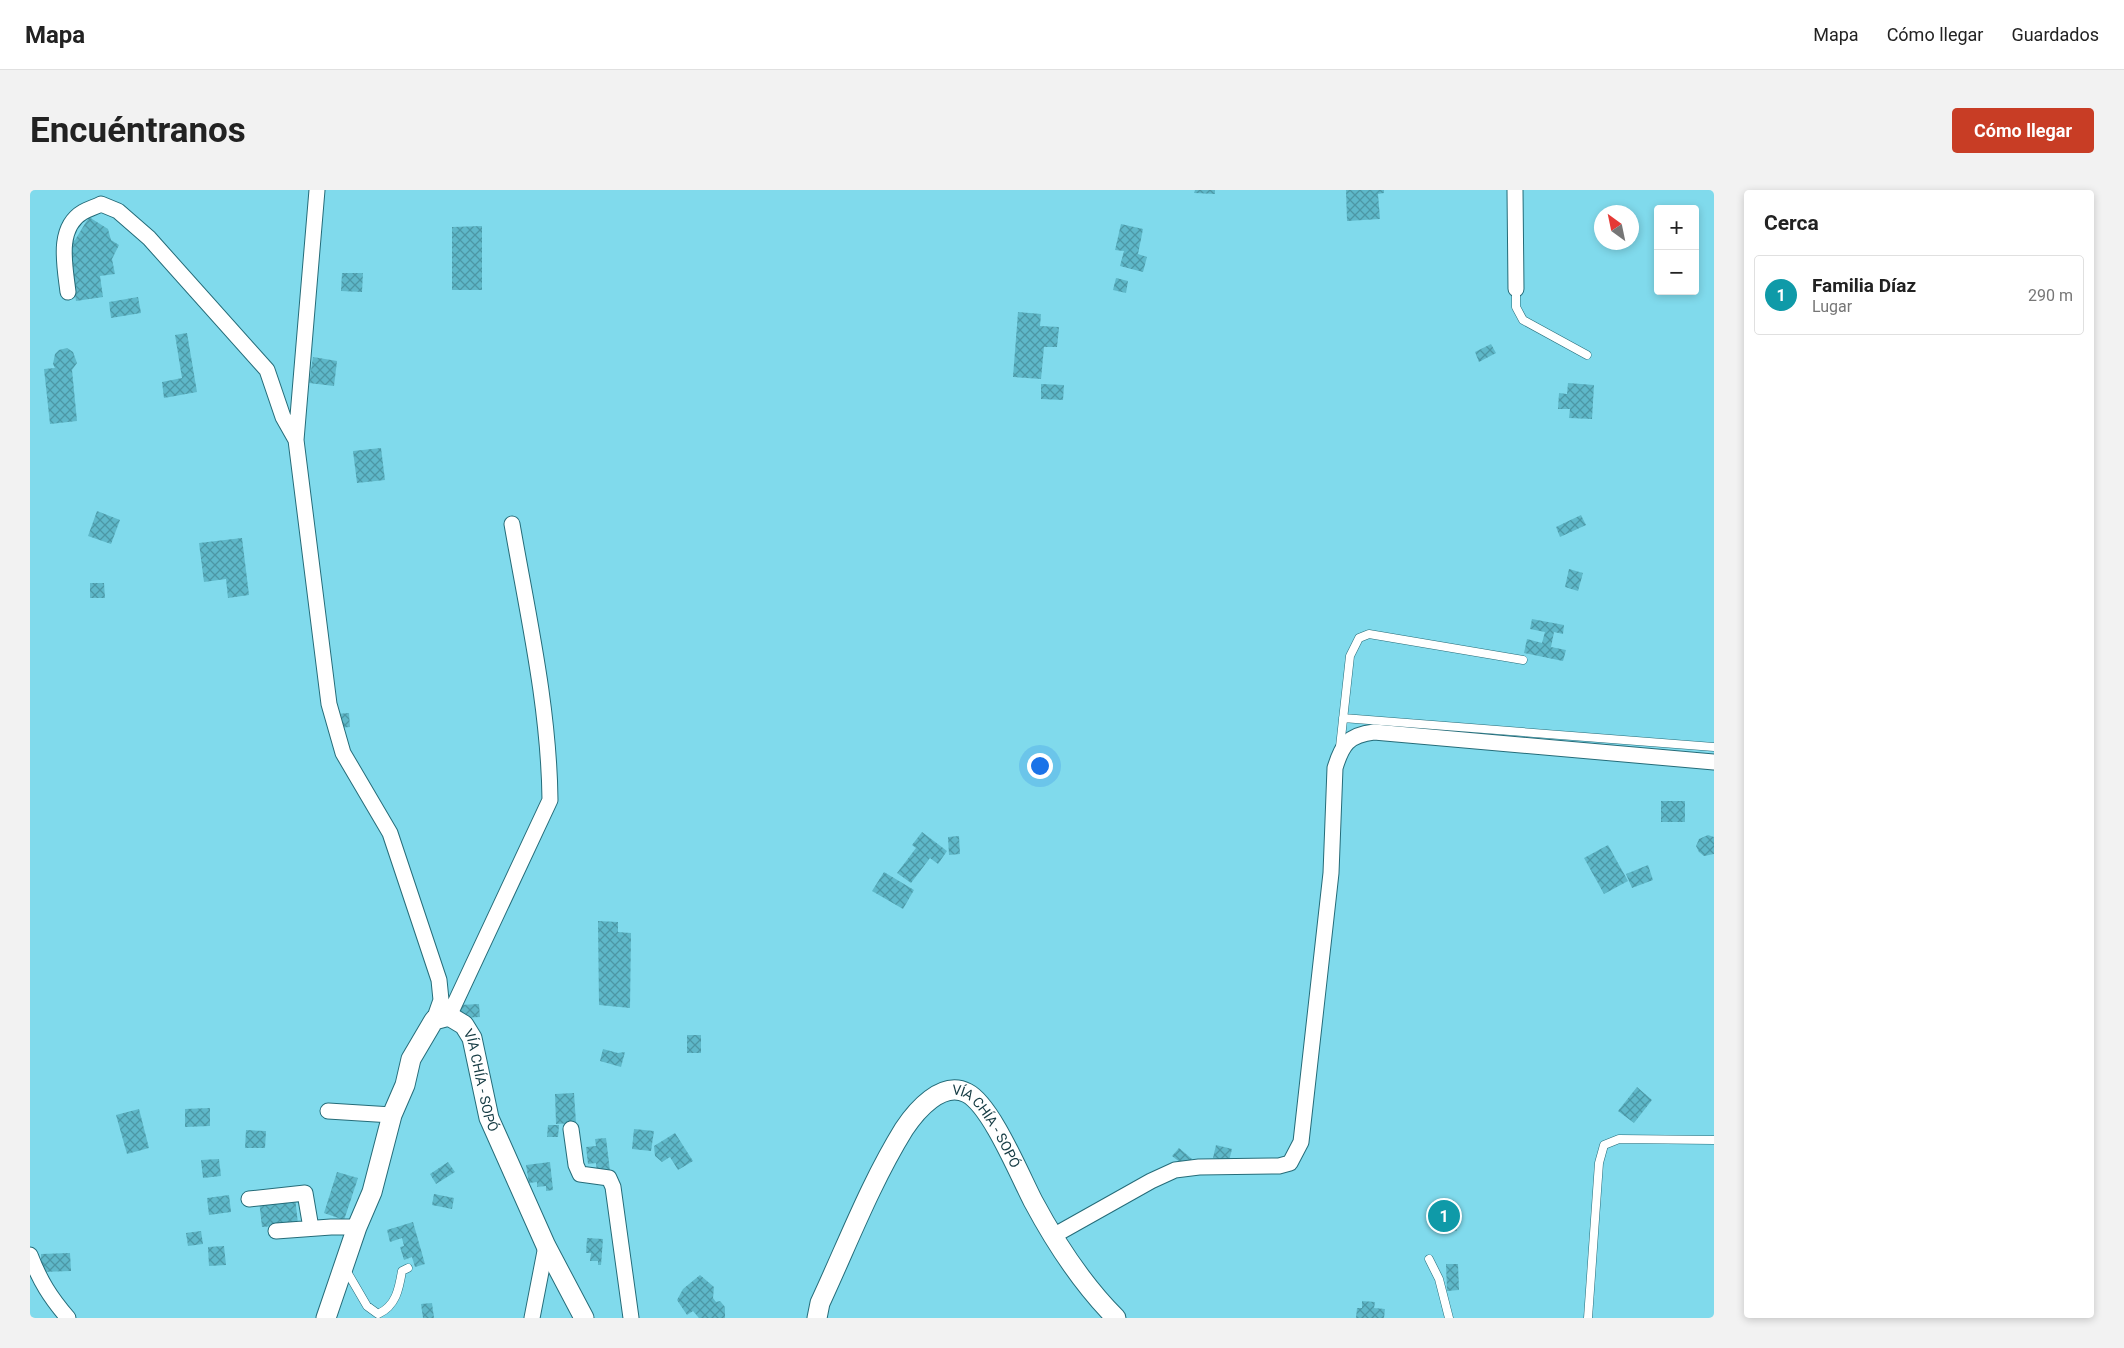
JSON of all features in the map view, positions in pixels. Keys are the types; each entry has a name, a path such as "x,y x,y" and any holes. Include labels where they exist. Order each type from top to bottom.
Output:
{"street":[{"path":"317,190 296,440 329,704 343,752 390,833 436,971 442,1018"},
{"path":"1515,190 1516,289"},
{"path":"68,292 64,255 67,230 82,212 101,204 118,211 149,238 267,370 283,416 296,440"},
{"path":"326,1318 357,1228 372,1192 392,1115 405,1084 411,1059 442,1018 550,800 550,761 546,714 512,524"},
{"path":"1053,1236 1151,1181 1175,1170 1199,1167 1280,1166 1290,1163 1297,1153 1301,1142 1331,873 1335,768 1340,752 1346,742 1359,733 1374,732 1714,762"},
{"name":"VÍA CHÍA - SOPÓ","path":"442,1018 464,1025 472,1038 489,1118 546,1246 584,1318"},
{"name":"VÍA CHÍA - SOPÓ","path":"817,1318 820,1303 869,1196 905,1128 927,1102 938,1094 954,1089 967,1093 979,1104 998,1132 1053,1236 1077,1275 1116,1318"},
{"path":"328,1111 392,1115"},
{"path":"571,1129 576,1165 580,1174 609,1178 613,1187 631,1318"},
{"path":"250,1199 305,1193 311,1228"},
{"path":"276,1231 311,1228 357,1228"},
{"path":"532,1318 546,1246"},
{"path":"30,1255 41,1282 51,1298 68,1318"}],"lane":[{"path":"1516,289 1516,308 1523,320 1587,355"},
{"path":"1340,752 1350,656 1359,638 1369,634 1523,660"},
{"path":"1344,718 1714,747"},
{"path":"1588,1318 1599,1163 1604,1145 1618,1139 1714,1140"},
{"path":"1429,1259 1439,1279 1449,1318"},
{"path":"344,1266 367,1306 378,1314 387,1310 395,1301 402,1271 408,1268"}],"building":[{"path":"1195,190 1215,190 1215,194 1194,193"},
{"path":"1346,190 1384,190 1384,193 1378,194 1380,219 1347,221"},
{"path":"89,217 108,229 111,240 119,245 112,259 115,274 100,276 103,297 76,301 67,246 75,240"},
{"path":"1121,224 1143,229 1138,254 1147,257 1143,272 1120,266 1124,251 1115,250"},
{"path":"482,226 482,290 452,290 452,227"},
{"path":"342,273 363,273 362,292 341,291"},
{"path":"1116,278 1128,281 1126,293 1113,290"},
{"path":"138,297 141,313 111,318 109,302"},
{"path":"1018,312 1041,314 1040,326 1059,327 1057,347 1044,347 1041,379 1013,377"},
{"path":"187,333 197,392 164,398 162,382 182,378 175,335"},
{"path":"1491,344 1496,353 1479,362 1475,352"},
{"path":"67,348 73,352 77,363 72,370 77,421 50,424 44,369 55,368 53,364 55,354 59,350"},
{"path":"313,357 337,361 334,386 309,383"},
{"path":"1568,383 1594,385 1592,419 1569,418 1570,409 1558,409 1559,393 1567,394"},
{"path":"1041,384 1064,385 1063,400 1041,399"},
{"path":"381,448 385,480 357,483 353,451"},
{"path":"97,511 120,520 111,544 88,536"},
{"path":"1581,515 1586,525 1560,537 1556,527"},
{"path":"242,538 249,595 228,598 226,579 204,582 199,543"},
{"path":"1569,569 1583,573 1578,591 1565,587"},
{"path":"90,583 104,583 105,598 90,598"},
{"path":"1532,619 1564,625 1563,634 1554,632 1551,647 1566,650 1563,661 1524,653 1527,639 1542,643 1545,632 1530,629"},
{"path":"349,713 350,727 338,728 337,714"},
{"path":"1661,801 1685,801 1685,822 1661,822"},
{"path":"922,832 947,851 938,864 930,858 911,883 897,873 916,848 912,845"},
{"path":"1708,835 1714,837 1714,854 1704,856 1696,846 1699,839"},
{"path":"959,836 960,854 949,855 948,837"},
{"path":"1608,845 1628,881 1604,894 1584,858"},
{"path":"1648,865 1653,880 1632,888 1626,874"},
{"path":"884,872 914,890 903,909 872,891"},
{"path":"598,921 618,922 618,932 631,933 630,1008 599,1005"},
{"path":"479,1004 480,1017 460,1018 460,1005"},
{"path":"687,1035 701,1035 701,1053 687,1053"},
{"path":"603,1049 618,1053 625,1052 621,1067 600,1061"},
{"path":"1637,1087 1652,1100 1634,1123 1618,1111"},
{"path":"574,1093 576,1123 556,1124 555,1094"},
{"path":"210,1108 210,1126 185,1127 185,1109"},
{"path":"139,1109 149,1148 127,1154 116,1115"},
{"path":"548,1125 559,1125 558,1137 547,1137"},
{"path":"634,1129 654,1131 651,1151 632,1149"},
{"path":"246,1130 266,1131 265,1148 245,1148"},
{"path":"675,1133 693,1161 678,1170 670,1157 662,1162 655,1156 654,1146"},
{"path":"606,1138 610,1171 597,1173 596,1163 588,1164 586,1147 596,1146 595,1139"},
{"path":"1216,1145 1232,1149 1229,1161 1213,1158"},
{"path":"1179,1148 1192,1159 1185,1166 1172,1156"},
{"path":"219,1159 221,1176 203,1178 201,1160"},
{"path":"448,1162 455,1172 436,1184 430,1174"},
{"path":"550,1162 553,1190 546,1191 546,1186 537,1187 537,1182 529,1183 526,1165"},
{"path":"337,1172 358,1178 344,1220 324,1213"},
{"path":"434,1194 454,1198 452,1209 432,1205"},
{"path":"229,1195 231,1212 209,1215 207,1198"},
{"path":"295,1197 298,1224 262,1227 259,1200"},
{"path":"1454,1200 1457,1231 1435,1231 1433,1201"},
{"path":"413,1222 425,1264 415,1267 412,1257 404,1260 400,1247 404,1246 402,1238 390,1242 387,1230"},
{"path":"201,1231 203,1244 188,1246 186,1233"},
{"path":"587,1238 603,1239 601,1265 598,1265 598,1261 590,1261 591,1253 586,1253"},
{"path":"224,1246 226,1265 209,1266 208,1247"},
{"path":"70,1253 71,1271 41,1272 41,1254"},
{"path":"1446,1264 1458,1264 1459,1290 1447,1291"},
{"path":"700,1275 714,1287 713,1298 716,1302 720,1301 725,1307 725,1318 699,1318 693,1311 687,1315 677,1300 683,1289"},
{"path":"1362,1301 1375,1302 1374,1308 1385,1309 1384,1318 1356,1318 1357,1308 1362,1308"},
{"path":"432,1303 434,1318 423,1318 421,1304"}],"place":[{"name":"Familia Díaz","path":"1444,1216"}]}
